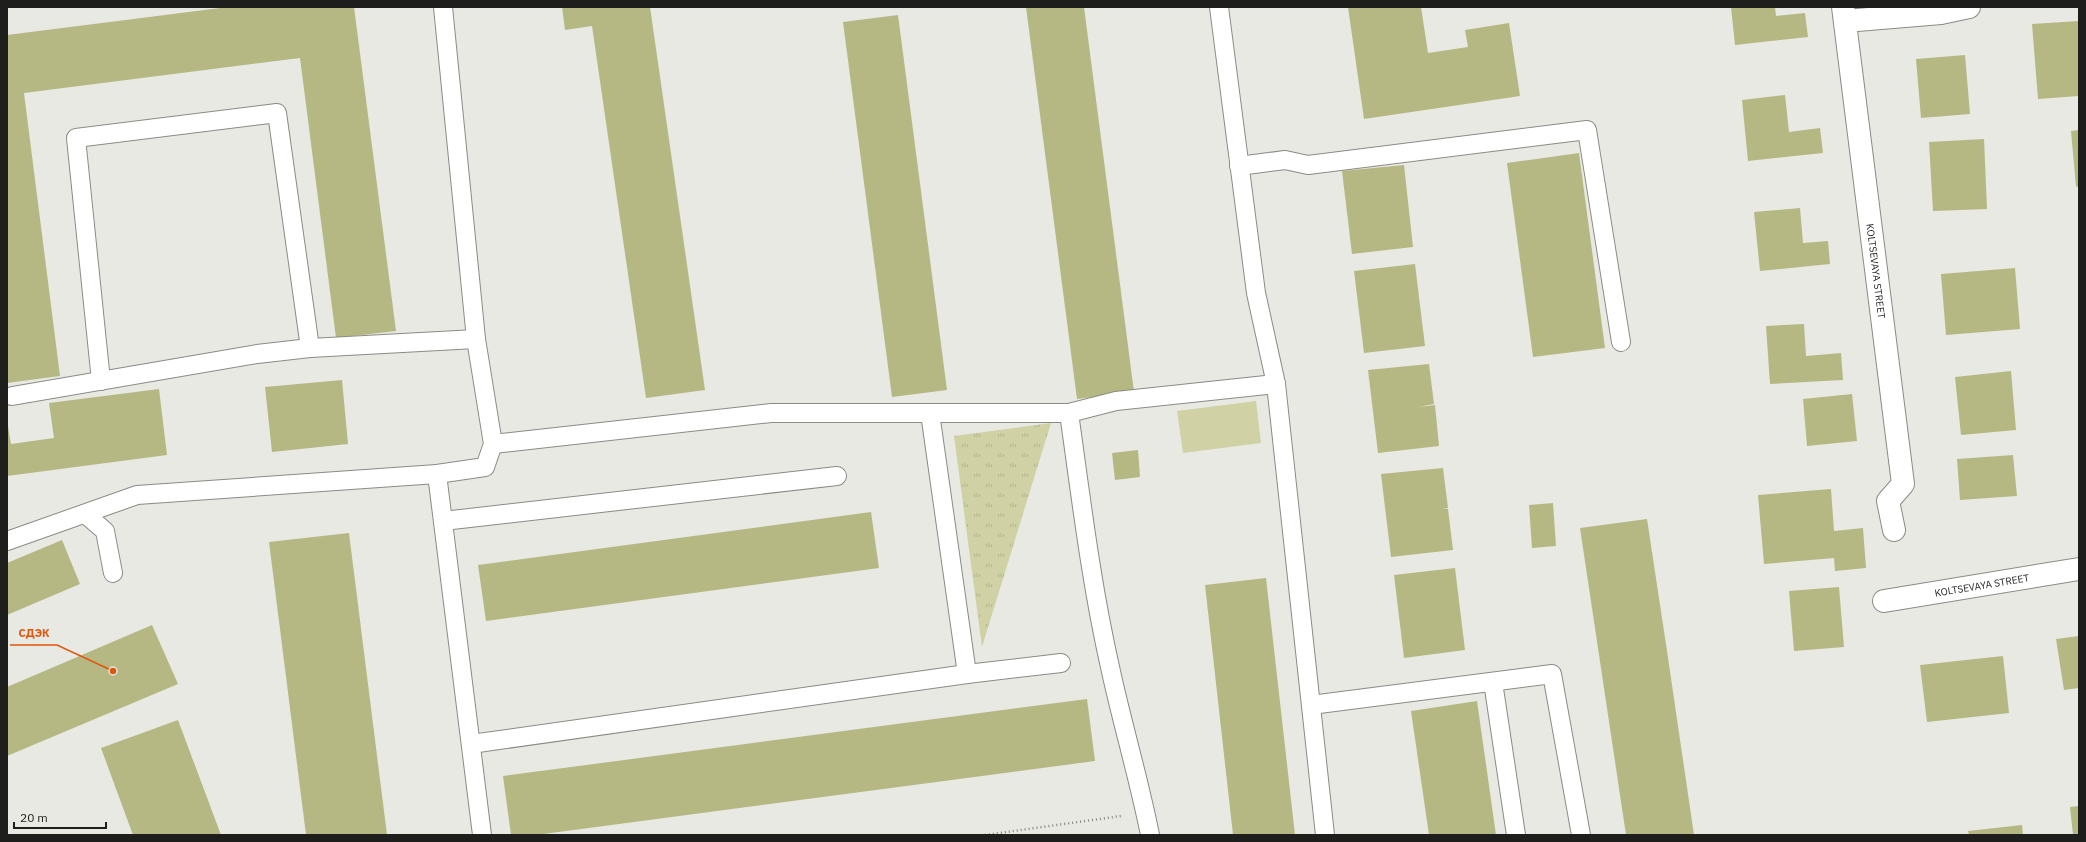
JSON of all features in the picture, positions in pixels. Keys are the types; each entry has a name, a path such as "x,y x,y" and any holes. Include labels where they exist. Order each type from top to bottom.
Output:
{"street":[{"path":"1844,14 1941,13 1969,7"},
{"name":"KOLTSEVAYA STREET","path":"1844,14 1903,484 1888,501 1894,530"},
{"name":"KOLTSEVAYA STREET","path":"1884,601 2079,569"}],"lane":[{"path":"7,541 137,495 437,474 485,468 493,444 476,339 443,7"},
{"path":"1218,7 1256,293 1276,384 1325,835"},
{"path":"101,381 76,138 277,113 310,348"},
{"path":"1239,166 1285,160 1308,165 1587,130 1621,342"},
{"path":"12,396 257,354 310,348 476,339"},
{"path":"493,444 772,413 1069,413 1116,401 1276,384"},
{"path":"930,413 967,674"},
{"path":"1069,413 1091,574 1110,667 1150,835"},
{"path":"437,474 482,835"},
{"path":"443,521 837,476"},
{"path":"85,514 105,531 113,574"},
{"path":"471,744 967,674 1061,664"},
{"path":"1311,705 1552,674 1581,835"},
{"path":"1493,682 1516,835"}],"path":[{"path":"985,835 1145,813"}],"green space":[{"path":"1256,401 1261,443 1183,453 1177,411"},
{"path":"1051,423 982,647 954,436"}],"building":[{"path":"228,7 354,7 396,331 336,338 300,58 24,93 60,376 7,383 7,35"},
{"path":"562,7 650,7 705,390 646,398 592,26 565,30"},
{"path":"1026,7 1084,7 1134,392 1077,399"},
{"path":"1348,7 1421,7 1428,53 1468,47 1465,30 1509,23 1520,96 1364,119"},
{"path":"1731,7 1775,7 1776,16 1805,13 1808,37 1735,45"},
{"path":"898,15 947,390 892,397 843,22"},
{"path":"2079,21 2079,96 2038,99 2032,24"},
{"path":"1965,55 1970,114 1921,118 1916,59"},
{"path":"1785,95 1789,132 1820,128 1823,153 1748,161 1742,100"},
{"path":"2079,130 2079,186 2076,187 2071,131"},
{"path":"1984,139 1987,209 1933,211 1929,142"},
{"path":"1579,153 1605,348 1533,357 1507,163"},
{"path":"1404,165 1413,247 1352,254 1342,171"},
{"path":"1800,208 1803,243 1828,241 1830,264 1760,271 1754,212"},
{"path":"1415,264 1425,346 1364,353 1354,271"},
{"path":"2015,268 2020,329 1946,335 1941,274"},
{"path":"1804,324 1806,356 1841,353 1843,380 1770,384 1766,326"},
{"path":"1429,364 1434,404 1418,407 1435,405 1439,446 1378,453 1368,370"},
{"path":"2011,371 2016,430 1961,435 1955,377"},
{"path":"342,380 348,444 272,452 265,387"},
{"path":"159,389 167,455 7,476 7,420 11,444 54,438 49,403"},
{"path":"1852,394 1857,441 1807,446 1803,399"},
{"path":"1138,450 1140,477 1115,480 1112,453"},
{"path":"2013,455 2017,496 1960,500 1957,459"},
{"path":"1443,468 1448,508 1443,509 1448,509 1453,550 1391,557 1381,474"},
{"path":"1831,489 1834,531 1863,528 1866,568 1835,571 1834,558 1764,564 1758,495"},
{"path":"1553,503 1556,546 1532,548 1529,505"},
{"path":"871,512 879,568 486,621 478,565"},
{"path":"1647,519 1694,835 1626,835 1580,528"},
{"path":"349,533 387,835 306,835 269,542"},
{"path":"62,540 80,584 7,615 7,563"},
{"path":"1455,568 1465,650 1404,658 1394,575"},
{"path":"1266,578 1295,835 1233,835 1205,585"},
{"path":"1839,587 1844,647 1794,651 1789,591"},
{"path":"152,625 178,684 7,756 7,687"},
{"path":"2079,636 2079,688 2064,690 2056,639"},
{"path":"2003,656 2009,713 1927,722 1920,665"},
{"path":"1087,699 1095,761 536,835 511,835 503,776"},
{"path":"1477,701 1496,835 1429,835 1411,711"},
{"path":"178,720 221,835 133,835 101,748"},
{"path":"2079,806 2079,835 2073,835 2070,807"},
{"path":"2022,825 2023,835 1969,835 1968,831"}],"place":[{"name":"СДЭК","path":"113,671"}]}
